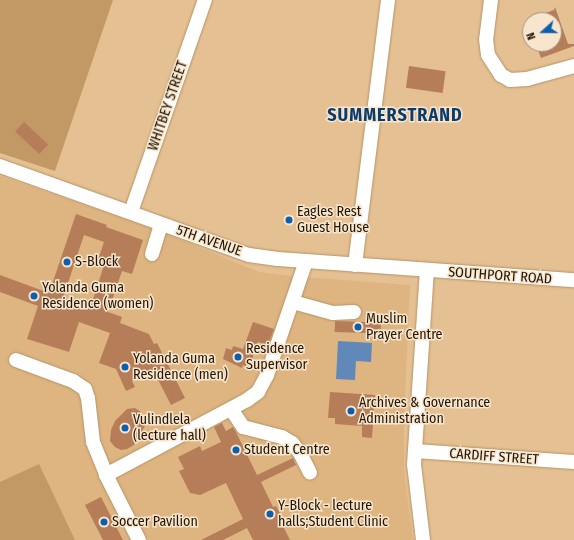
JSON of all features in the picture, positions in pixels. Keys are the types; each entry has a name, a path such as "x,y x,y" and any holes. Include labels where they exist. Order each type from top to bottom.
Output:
{"street":[{"name":"WHITBEY STREET","path":"131,212 205,0"},
{"path":"355,265 388,0"},
{"path":"491,0 486,39 488,55 501,76 510,80 527,79 574,66"},
{"name":"5TH AVENUE","path":"0,166 249,255 427,270"},
{"path":"152,254 160,224"},
{"path":"106,475 231,409 254,395 264,382 306,261"},
{"path":"423,540 414,477 427,270"},
{"name":"SOUTHPORT ROAD","path":"427,270 574,280"},
{"path":"293,302 333,313 354,312"},
{"path":"16,360 73,381 85,389 88,398 93,442 106,475 139,540"},
{"path":"231,409 243,427 282,437 292,443 300,453 310,473"},
{"name":"CARDIFF STREET","path":"415,451 574,462"}],"shaded area":[{"path":"0,0 113,0 55,171 0,153"},
{"path":"0,176 158,230 259,272 291,276 410,285 404,422 404,472 413,540 0,540"},
{"path":"39,464 75,540 0,540 0,482"}],"water":[{"path":"338,341 372,343 371,362 356,361 355,380 336,379"}],"building":[{"path":"555,7 557,12 548,12 554,10"},
{"path":"562,27 568,44 574,44 574,46 562,50"},
{"path":"539,52 558,52 541,58"},
{"path":"409,66 446,71 443,93 406,88"},
{"path":"24,122 48,145 39,154 15,132"},
{"path":"76,214 107,225 106,227 143,240 132,274 122,271 108,312 122,317 120,323 149,334 154,344 157,343 185,398 171,405 154,372 132,381 135,387 126,391 116,369 99,363 110,333 79,322 69,352 27,339 38,306 0,292 0,275 49,293","holes":["84,235 104,242 97,263 104,265 91,306 63,298"]},
{"name":"Muslim Prayer Centre","path":"335,321 381,323 381,334 335,332"},
{"path":"253,322 274,329 268,345 258,342 249,368 243,365 242,368 223,359 226,348 232,350 233,346 243,349"},
{"name":"Archives & Governance Administration","path":"330,392 375,395 372,438 362,437 362,426 335,424 335,418 328,418"},
{"name":"Vulindlela (lecture hall)","path":"135,408 141,412 146,424 134,445 127,449 121,450 115,447 110,441 111,430 115,421 127,409"},
{"path":"222,423 226,431 233,427 257,475 293,458 296,465 261,482 273,507 276,506 283,519 280,520 290,540 253,540 247,528 223,540 201,540 243,519 226,483 200,495 190,493 179,471 184,469 178,457 200,446 202,451 221,442 214,427"},
{"name":"Soccer Pavilion","path":"101,497 123,540 103,540 85,505"}],"place":[{"name":"Eagles Rest Guest House","path":"289,220"},
{"name":"S-Block","path":"67,262"},
{"name":"Yolanda Guma Residence (women)","path":"34,296"},
{"name":"Muslim Prayer Centre","path":"358,327"},
{"name":"Residence Supervisor","path":"238,357"},
{"name":"Yolanda Guma Residence (men)","path":"125,367"},
{"name":"Archives & Governance Administration","path":"351,411"},
{"name":"Vulindlela (lecture hall)","path":"125,428"},
{"name":"Student Centre","path":"236,450"},
{"name":"Y-Block - lecture halls;Student Clinic","path":"270,514"},
{"name":"Soccer Pavilion","path":"104,522"}],"district":[{"name":"SUMMERSTRAND","path":"395,115"}]}
